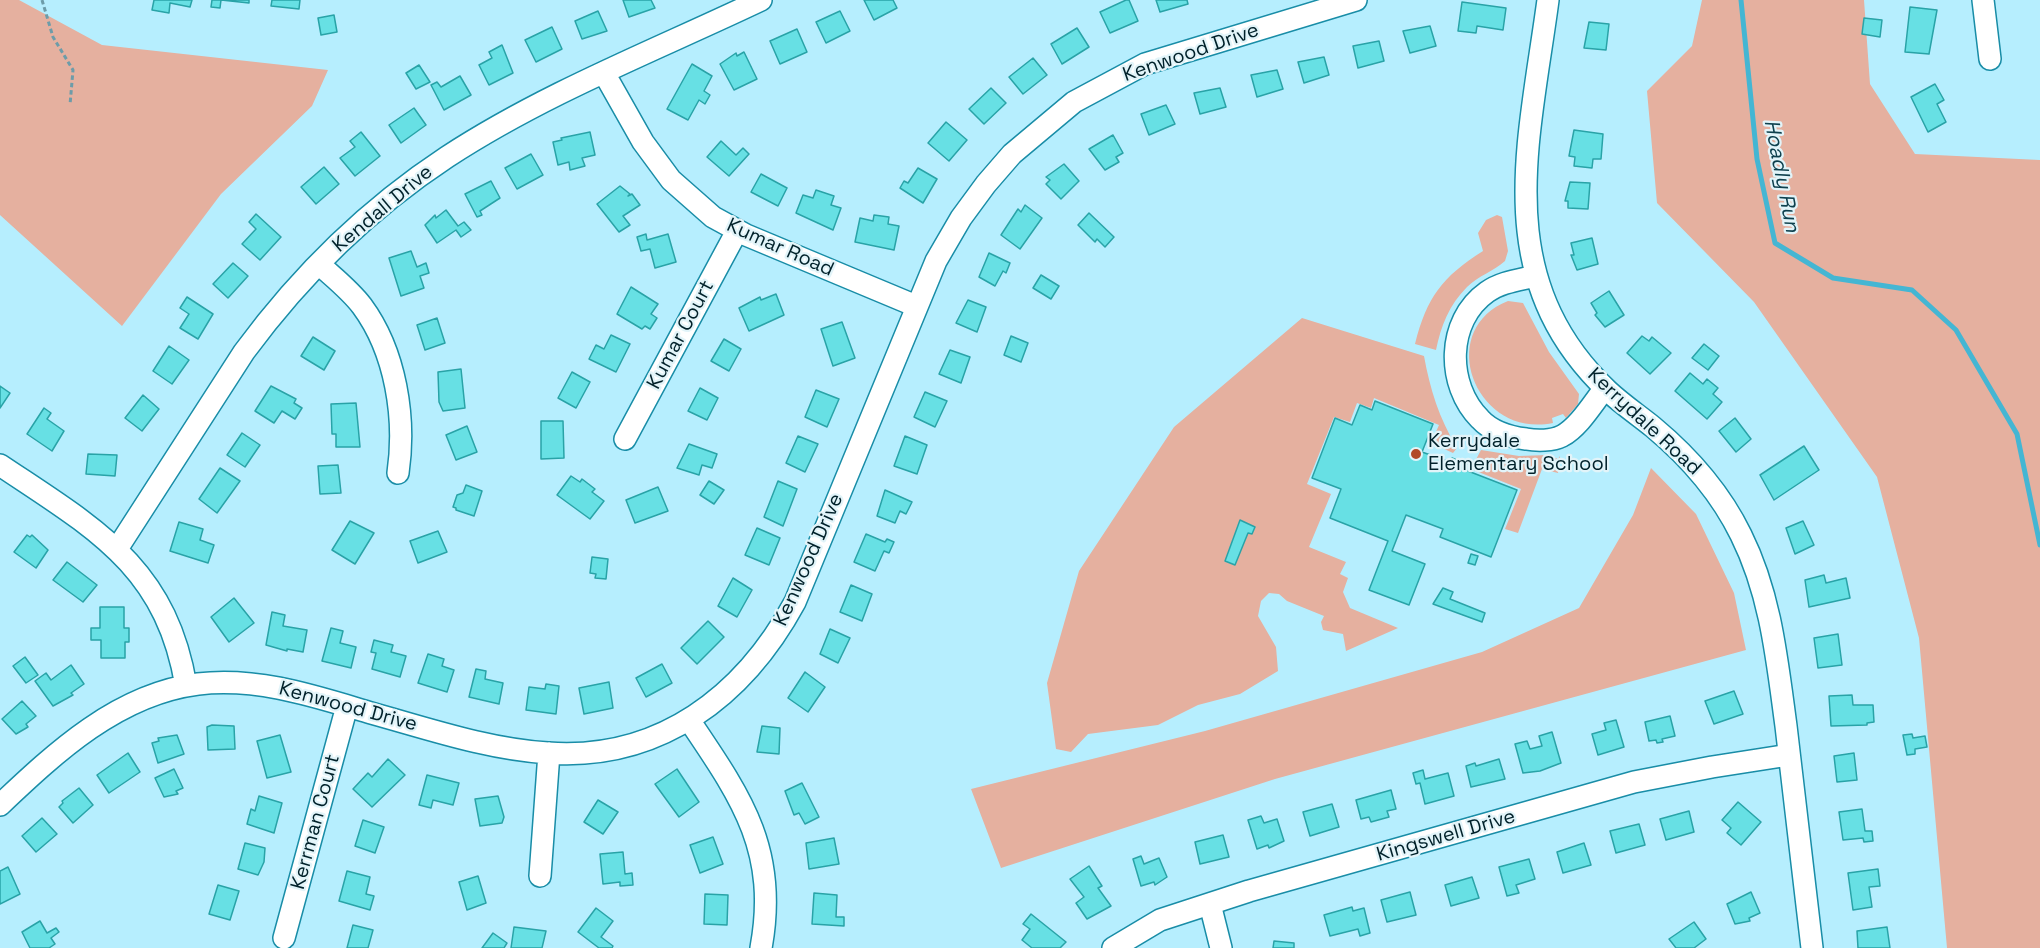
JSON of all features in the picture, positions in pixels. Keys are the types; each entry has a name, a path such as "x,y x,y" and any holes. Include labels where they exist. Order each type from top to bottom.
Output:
{"street":[{"name":"Kendall Drive","path":"117,549 244,352 279,306 319,264 400,190 447,157 504,123 604,73 761,0"},
{"name":"Kenwood Drive","path":"0,805 70,744 106,717 150,696 186,686 228,682 264,684 457,737 549,753 614,748 672,731 737,683 764,653 783,625 795,602 936,261 961,218 1012,154 1074,102 1144,64 1356,0"},
{"name":"Kerrydale Road","path":"1548,0 1525,177 1525,213 1535,276 1553,319 1566,341 1605,388 1652,426 1700,472 1740,533 1759,576 1773,630 1812,948"},
{"path":"1983,0 1990,59"},
{"name":"Kumar Road","path":"604,73 643,142 671,180 705,211 737,231 916,306"},
{"name":"Kumar Court","path":"625,439 737,231"},
{"path":"319,264 361,306 377,333 387,359 398,398 401,430 398,473"},
{"path":"1535,276 1504,284 1486,292 1460,328 1455,364 1456,377 1480,420 1501,433 1535,441 1564,435 1605,388"},
{"path":"0,465 77,516 117,549 145,580 173,630 186,686"},
{"name":"Kerrman Court","path":"284,938 347,706"},
{"path":"689,720 731,783 760,845 766,900 761,948"},
{"path":"540,876 549,753"},
{"name":"Kingswell Drive","path":"1113,948 1160,920 1210,904 1634,782 1712,767 1789,756"},
{"path":"1210,904 1221,948"}],"path":[{"path":"42,0 53,37 73,70 70,105"}],"shaded area":[{"path":"0,0 19,0 102,45 328,70 312,106 221,194 122,326 0,215"},
{"path":"1702,0 1864,0 1870,84 1915,154 2040,160 2040,948 1947,948 1919,638 1877,477 1754,302 1657,203 1647,91 1692,46"},
{"path":"1497,215 1502,217 1508,251 1505,261 1471,283 1455,301 1440,333 1436,350 1415,344 1431,301 1447,279 1483,251 1478,233 1486,220"},
{"path":"1508,301 1523,303 1549,352 1579,394 1578,404 1566,418 1563,414 1552,418 1553,423 1526,424 1503,415 1485,399 1474,379 1469,357 1473,335 1485,315"},
{"path":"1302,318 1424,356 1436,403 1457,448 1453,453 1431,443 1439,425 1374,398 1371,408 1357,403 1350,422 1334,417 1307,484 1331,494 1309,547 1346,562 1340,574 1348,578 1343,592 1350,608 1398,628 1346,651 1343,634 1323,630 1321,622 1324,616 1287,601 1279,594 1269,593 1261,601 1258,616 1276,647 1278,671 1240,694 1198,705 1158,725 1088,734 1071,752 1056,749 1047,683 1079,571 1174,427"},
{"path":"1481,450 1519,456 1548,455 1558,459 1560,456 1558,473 1542,469 1518,533 1505,529 1521,489 1471,469"},
{"path":"1651,468 1696,514 1734,593 1746,650 1275,779 1001,868 971,789 1205,731 1482,652 1579,608 1633,515"}],"building":[{"path":"154,0 192,0 190,7 170,3 169,13 152,10"},
{"path":"212,0 221,0 220,8 211,7"},
{"path":"221,0 249,0 249,3"},
{"path":"272,0 300,0 299,9 271,6"},
{"path":"623,0 651,0 655,8 629,17"},
{"path":"864,0 893,0 897,8 874,20"},
{"path":"1129,0 1138,21 1110,33 1100,12"},
{"path":"1156,0 1187,0 1188,4 1160,12"},
{"path":"1462,2 1506,8 1503,30 1477,26 1476,33 1458,31"},
{"path":"1910,7 1937,10 1929,54 1905,52"},
{"path":"598,11 607,31 582,39 575,21"},
{"path":"840,11 850,31 826,43 816,22"},
{"path":"334,15 337,32 321,35 318,18"},
{"path":"1864,18 1882,20 1880,37 1862,34"},
{"path":"1589,22 1609,24 1606,50 1584,48"},
{"path":"1430,26 1436,46 1410,53 1403,31"},
{"path":"552,27 562,49 536,62 525,40"},
{"path":"1077,28 1089,47 1062,64 1051,44"},
{"path":"797,29 807,52 780,64 770,41"},
{"path":"1379,41 1384,61 1358,68 1353,46"},
{"path":"502,45 513,73 489,85 479,65 492,58 489,52"},
{"path":"744,52 757,79 734,90 720,64 736,53 737,56"},
{"path":"1324,57 1329,75 1304,83 1298,62"},
{"path":"1033,58 1047,75 1023,94 1009,77"},
{"path":"692,64 712,76 704,91 710,95 705,104 699,100 688,120 667,109"},
{"path":"419,65 430,82 416,89 406,73"},
{"path":"1277,70 1283,89 1257,97 1251,75"},
{"path":"460,76 471,95 444,110 431,85 437,82 441,87"},
{"path":"1935,84 1944,100 1937,104 1946,122 1928,132 1911,97"},
{"path":"991,88 1006,103 984,124 969,109"},
{"path":"1220,88 1226,107 1200,114 1194,93"},
{"path":"1166,105 1175,124 1149,135 1141,114"},
{"path":"414,108 426,125 401,143 389,125"},
{"path":"946,122 967,140 949,161 928,143"},
{"path":"1574,130 1603,134 1601,159 1593,159 1592,168 1574,166 1575,157 1569,156"},
{"path":"361,132 380,156 355,176 340,158 355,147 350,141"},
{"path":"590,132 595,155 582,158 585,166 570,170 569,162 558,165 553,142"},
{"path":"1113,135 1123,153 1116,157 1119,162 1105,170 1089,149"},
{"path":"721,141 736,155 743,148 749,154 729,176 707,157"},
{"path":"531,154 543,175 517,189 505,168"},
{"path":"1064,164 1079,181 1061,199 1046,184 1050,180 1046,177"},
{"path":"324,167 339,184 316,204 301,187"},
{"path":"918,168 937,179 923,203 900,188 904,181 908,183"},
{"path":"761,174 787,188 778,206 751,192"},
{"path":"491,181 500,198 480,211 482,215 477,217 465,194"},
{"path":"1570,182 1590,183 1588,209 1568,208 1568,201 1565,201"},
{"path":"620,186 630,194 628,196 632,194 640,205 623,216 630,225 619,232 597,204"},
{"path":"816,190 834,196 831,205 841,208 833,230 796,213 803,195 813,198"},
{"path":"1025,205 1042,218 1020,249 1001,235 1018,209 1021,212"},
{"path":"446,210 458,226 464,222 471,230 461,237 456,230 437,243 425,225 435,215 436,218"},
{"path":"1089,213 1114,237 1105,247 1097,239 1095,242 1078,225"},
{"path":"256,214 281,237 260,260 242,244 256,229 249,222"},
{"path":"874,215 889,217 888,224 899,226 894,250 855,242 860,218 873,221"},
{"path":"646,234 647,240 668,234 676,262 655,268 650,249 641,251 637,237"},
{"path":"1592,238 1598,264 1577,270 1571,255 1574,255 1571,243"},
{"path":"411,251 417,267 426,263 429,273 420,276 424,288 401,296 389,258"},
{"path":"989,253 1010,263 1006,273 1003,271 995,286 979,277"},
{"path":"233,263 248,276 228,298 213,284"},
{"path":"1041,275 1059,286 1051,299 1033,288"},
{"path":"631,287 658,304 651,314 657,318 650,329 645,326 642,329 617,314"},
{"path":"1609,291 1624,315 1605,327 1595,315 1597,313 1591,303"},
{"path":"776,294 784,315 749,331 739,308 760,297 761,300"},
{"path":"187,297 213,314 198,339 180,328 189,314 180,308"},
{"path":"968,300 986,307 977,332 956,323"},
{"path":"437,318 445,343 425,350 417,325"},
{"path":"842,322 855,358 833,366 821,329"},
{"path":"611,335 630,344 616,372 589,359 596,345 604,349"},
{"path":"1011,336 1028,343 1021,362 1004,355"},
{"path":"1642,336 1649,341 1652,337 1671,353 1650,374 1627,353"},
{"path":"313,337 335,351 324,370 301,356"},
{"path":"724,339 741,349 729,371 711,361"},
{"path":"1704,344 1719,356 1708,370 1692,358"},
{"path":"169,346 189,360 172,384 153,371"},
{"path":"950,350 970,357 961,383 939,374"},
{"path":"461,369 465,408 443,411 439,402 438,372"},
{"path":"572,372 590,382 576,408 558,398"},
{"path":"1690,373 1703,384 1707,379 1718,388 1713,394 1722,402 1707,419 1675,391"},
{"path":"0,386 10,393 0,408"},
{"path":"271,386 296,399 294,403 302,408 295,419 282,411 274,423 255,411"},
{"path":"700,388 718,398 707,420 688,411"},
{"path":"816,390 839,399 827,427 805,417"},
{"path":"925,392 947,401 935,427 914,417"},
{"path":"143,395 159,409 142,431 125,418"},
{"name":"Kerrydale Elementary School","path":"1375,401 1433,424 1422,452 1450,462 1452,458 1470,465 1468,471 1517,490 1491,557 1440,537 1443,529 1406,515 1392,551 1425,564 1409,605 1369,590 1388,541 1330,518 1341,489 1312,478 1335,418 1352,425 1360,405 1372,410"},
{"path":"356,403 360,447 336,447 336,434 332,434 331,404"},
{"path":"44,408 51,413 47,419 64,431 52,451 27,434"},
{"path":"1735,418 1751,439 1736,452 1719,431"},
{"path":"541,421 563,421 564,458 541,459"},
{"path":"467,426 477,452 456,460 446,435"},
{"path":"242,433 260,445 245,467 227,455"},
{"path":"798,436 818,444 805,472 786,463"},
{"path":"905,436 927,445 917,474 894,466"},
{"path":"689,444 717,454 712,468 702,465 699,475 677,468"},
{"path":"1804,446 1819,470 1774,500 1760,475"},
{"path":"88,454 117,455 115,476 86,474"},
{"path":"338,465 341,493 320,494 318,466"},
{"path":"220,468 240,481 217,513 199,499"},
{"path":"571,476 580,482 582,479 595,489 592,492 604,501 590,519 557,495"},
{"path":"709,481 724,490 714,504 700,495"},
{"path":"778,481 797,489 783,526 764,517"},
{"path":"466,485 482,491 474,516 453,507 457,495 463,493"},
{"path":"658,487 668,511 635,523 626,500"},
{"path":"885,490 912,502 906,514 900,511 895,523 877,516"},
{"path":"1240,520 1255,527 1252,534 1248,533 1235,565 1225,561"},
{"path":"350,521 374,533 355,564 332,550"},
{"path":"1803,521 1814,545 1795,554 1786,528"},
{"path":"179,522 203,529 200,540 214,545 208,563 170,551"},
{"path":"757,528 780,538 769,565 745,555"},
{"path":"438,531 447,552 418,563 410,541"},
{"path":"866,534 885,542 887,539 894,542 889,553 884,551 875,571 854,562"},
{"path":"27,535 30,537 32,535 48,550 36,568 14,552"},
{"path":"1471,554 1478,556 1475,565 1468,563"},
{"path":"592,557 608,559 606,579 595,578 596,574 590,573"},
{"path":"67,562 97,585 83,602 53,580"},
{"path":"1824,575 1826,583 1846,578 1850,598 1809,607 1805,580"},
{"path":"733,578 752,590 737,617 718,606"},
{"path":"851,585 872,594 862,621 840,612"},
{"path":"1443,588 1453,592 1450,599 1485,613 1482,622 1433,604"},
{"path":"234,598 254,623 229,642 211,617"},
{"path":"100,607 124,607 124,628 129,628 129,642 125,642 125,658 101,658 101,640 91,640 91,628 100,628"},
{"path":"272,612 285,615 283,626 307,630 303,652 287,649 287,651 266,645"},
{"path":"708,621 724,637 697,664 681,648"},
{"path":"331,628 343,631 340,643 356,647 351,668 322,661"},
{"path":"830,629 850,638 838,663 820,654"},
{"path":"1838,634 1842,665 1818,668 1814,638"},
{"path":"374,640 393,645 391,652 406,656 400,677 372,669 376,653 371,652"},
{"path":"428,654 444,659 442,666 454,670 447,692 418,683"},
{"path":"25,657 38,675 26,683 13,666"},
{"path":"662,664 672,683 646,697 636,678"},
{"path":"71,665 84,684 71,693 73,695 53,706 35,681 46,673 51,680"},
{"path":"476,669 486,671 485,679 503,683 499,704 469,697"},
{"path":"805,672 825,687 808,712 788,698"},
{"path":"609,682 613,708 584,714 579,688"},
{"path":"546,684 559,686 556,714 526,710 529,687 545,689"},
{"path":"1734,691 1743,714 1714,724 1705,701"},
{"path":"1852,695 1853,705 1873,705 1874,722 1867,723 1867,725 1831,726 1829,696"},
{"path":"22,701 36,716 26,724 28,727 16,734 2,719"},
{"path":"1670,716 1675,736 1662,739 1663,742 1649,741 1645,722"},
{"path":"1616,720 1624,747 1598,755 1592,734 1606,730 1604,723"},
{"path":"212,725 234,726 235,749 208,750 207,727"},
{"path":"762,726 780,728 779,754 757,752"},
{"path":"1552,732 1561,763 1540,771 1523,773 1515,744 1527,741 1530,749 1542,746 1539,736"},
{"path":"1912,734 1913,738 1925,736 1927,747 1915,749 1915,754 1907,755 1903,735"},
{"path":"177,735 184,754 158,763 152,743 159,741 158,738"},
{"path":"280,735 291,772 267,778 257,741"},
{"path":"128,753 140,772 109,793 97,775"},
{"path":"1854,753 1857,780 1837,782 1834,756"},
{"path":"388,759 405,775 372,807 353,789 368,773 372,777"},
{"path":"1499,759 1505,779 1471,787 1466,766 1475,763 1476,766"},
{"path":"174,769 183,788 176,791 178,794 164,797 155,778"},
{"path":"677,769 699,802 679,817 655,784"},
{"path":"1423,770 1425,779 1448,773 1454,796 1425,804 1420,783 1416,784 1413,773"},
{"path":"427,775 459,783 453,805 433,800 431,808 419,805"},
{"path":"802,783 819,817 805,824 799,813 794,815 785,791"},
{"path":"79,788 93,805 73,823 59,807 62,801"},
{"path":"1391,790 1396,809 1387,811 1389,817 1371,822 1369,817 1361,819 1356,800"},
{"path":"259,796 282,803 274,833 247,824 251,809 255,811"},
{"path":"498,796 504,817 502,823 480,826 475,799"},
{"path":"598,800 618,812 603,834 584,822"},
{"path":"1738,802 1761,822 1741,845 1727,833 1731,828 1722,820"},
{"path":"1332,804 1339,827 1310,836 1303,812"},
{"path":"1862,809 1865,831 1872,831 1873,841 1864,842 1863,838 1843,840 1839,812"},
{"path":"1689,811 1694,832 1666,840 1660,819"},
{"path":"1261,816 1264,823 1277,819 1284,841 1269,848 1268,845 1257,849 1248,820"},
{"path":"42,818 57,834 36,852 22,836"},
{"path":"363,820 384,827 375,853 355,846"},
{"path":"1639,824 1645,845 1616,853 1610,831"},
{"path":"1223,835 1229,857 1200,864 1195,842"},
{"path":"713,837 723,864 700,873 690,845"},
{"path":"834,838 839,864 809,869 806,843"},
{"path":"245,843 265,848 264,862 258,875 238,869"},
{"path":"1584,843 1591,865 1563,873 1557,852"},
{"path":"623,852 625,874 632,873 633,885 620,886 620,882 603,884 600,854"},
{"path":"1141,856 1144,864 1159,858 1167,877 1155,885 1154,882 1141,886 1133,859"},
{"path":"1529,859 1535,879 1516,885 1519,893 1507,896 1499,867"},
{"path":"1089,866 1102,886 1098,888 1111,906 1087,919 1076,903 1084,897 1070,879"},
{"path":"8,867 20,894 0,904 0,871"},
{"path":"1878,869 1880,886 1869,887 1872,907 1853,910 1848,873"},
{"path":"347,871 370,877 366,894 374,896 370,910 339,901"},
{"path":"478,876 486,903 467,910 459,882"},
{"path":"1472,877 1479,898 1451,906 1445,885"},
{"path":"218,885 239,891 230,920 209,914"},
{"path":"1410,892 1416,915 1387,922 1381,900"},
{"path":"1751,892 1760,913 1749,918 1750,921 1735,924 1727,904"},
{"path":"814,893 837,895 836,917 844,917 844,926 812,924"},
{"path":"705,894 728,895 727,925 704,924"},
{"path":"1352,907 1353,911 1364,908 1370,933 1360,936 1358,929 1330,936 1324,915"},
{"path":"596,908 613,921 601,937 613,946 612,948 599,948 578,932"},
{"path":"1031,914 1066,942 1060,948 1032,948 1022,940 1030,929 1023,924"},
{"path":"40,921 47,933 56,928 59,932 51,938 55,944 49,948 30,948 22,932"},
{"path":"1694,922 1706,939 1694,948 1676,948 1669,939"},
{"path":"353,925 373,930 368,948 347,948"},
{"path":"514,927 546,931 542,948 511,948"},
{"path":"1887,927 1890,948 1858,948 1857,931"},
{"path":"493,933 507,943 504,948 482,948"},
{"path":"1274,941 1294,943 1294,948 1273,948"}],"waterway":[{"name":"Hoadly Run","path":"1741,0 1757,159 1775,243 1833,278 1912,290 1956,330 2017,434 2040,545"}],"place":[{"name":"Kerrydale Elementary School","path":"1416,454"}]}
